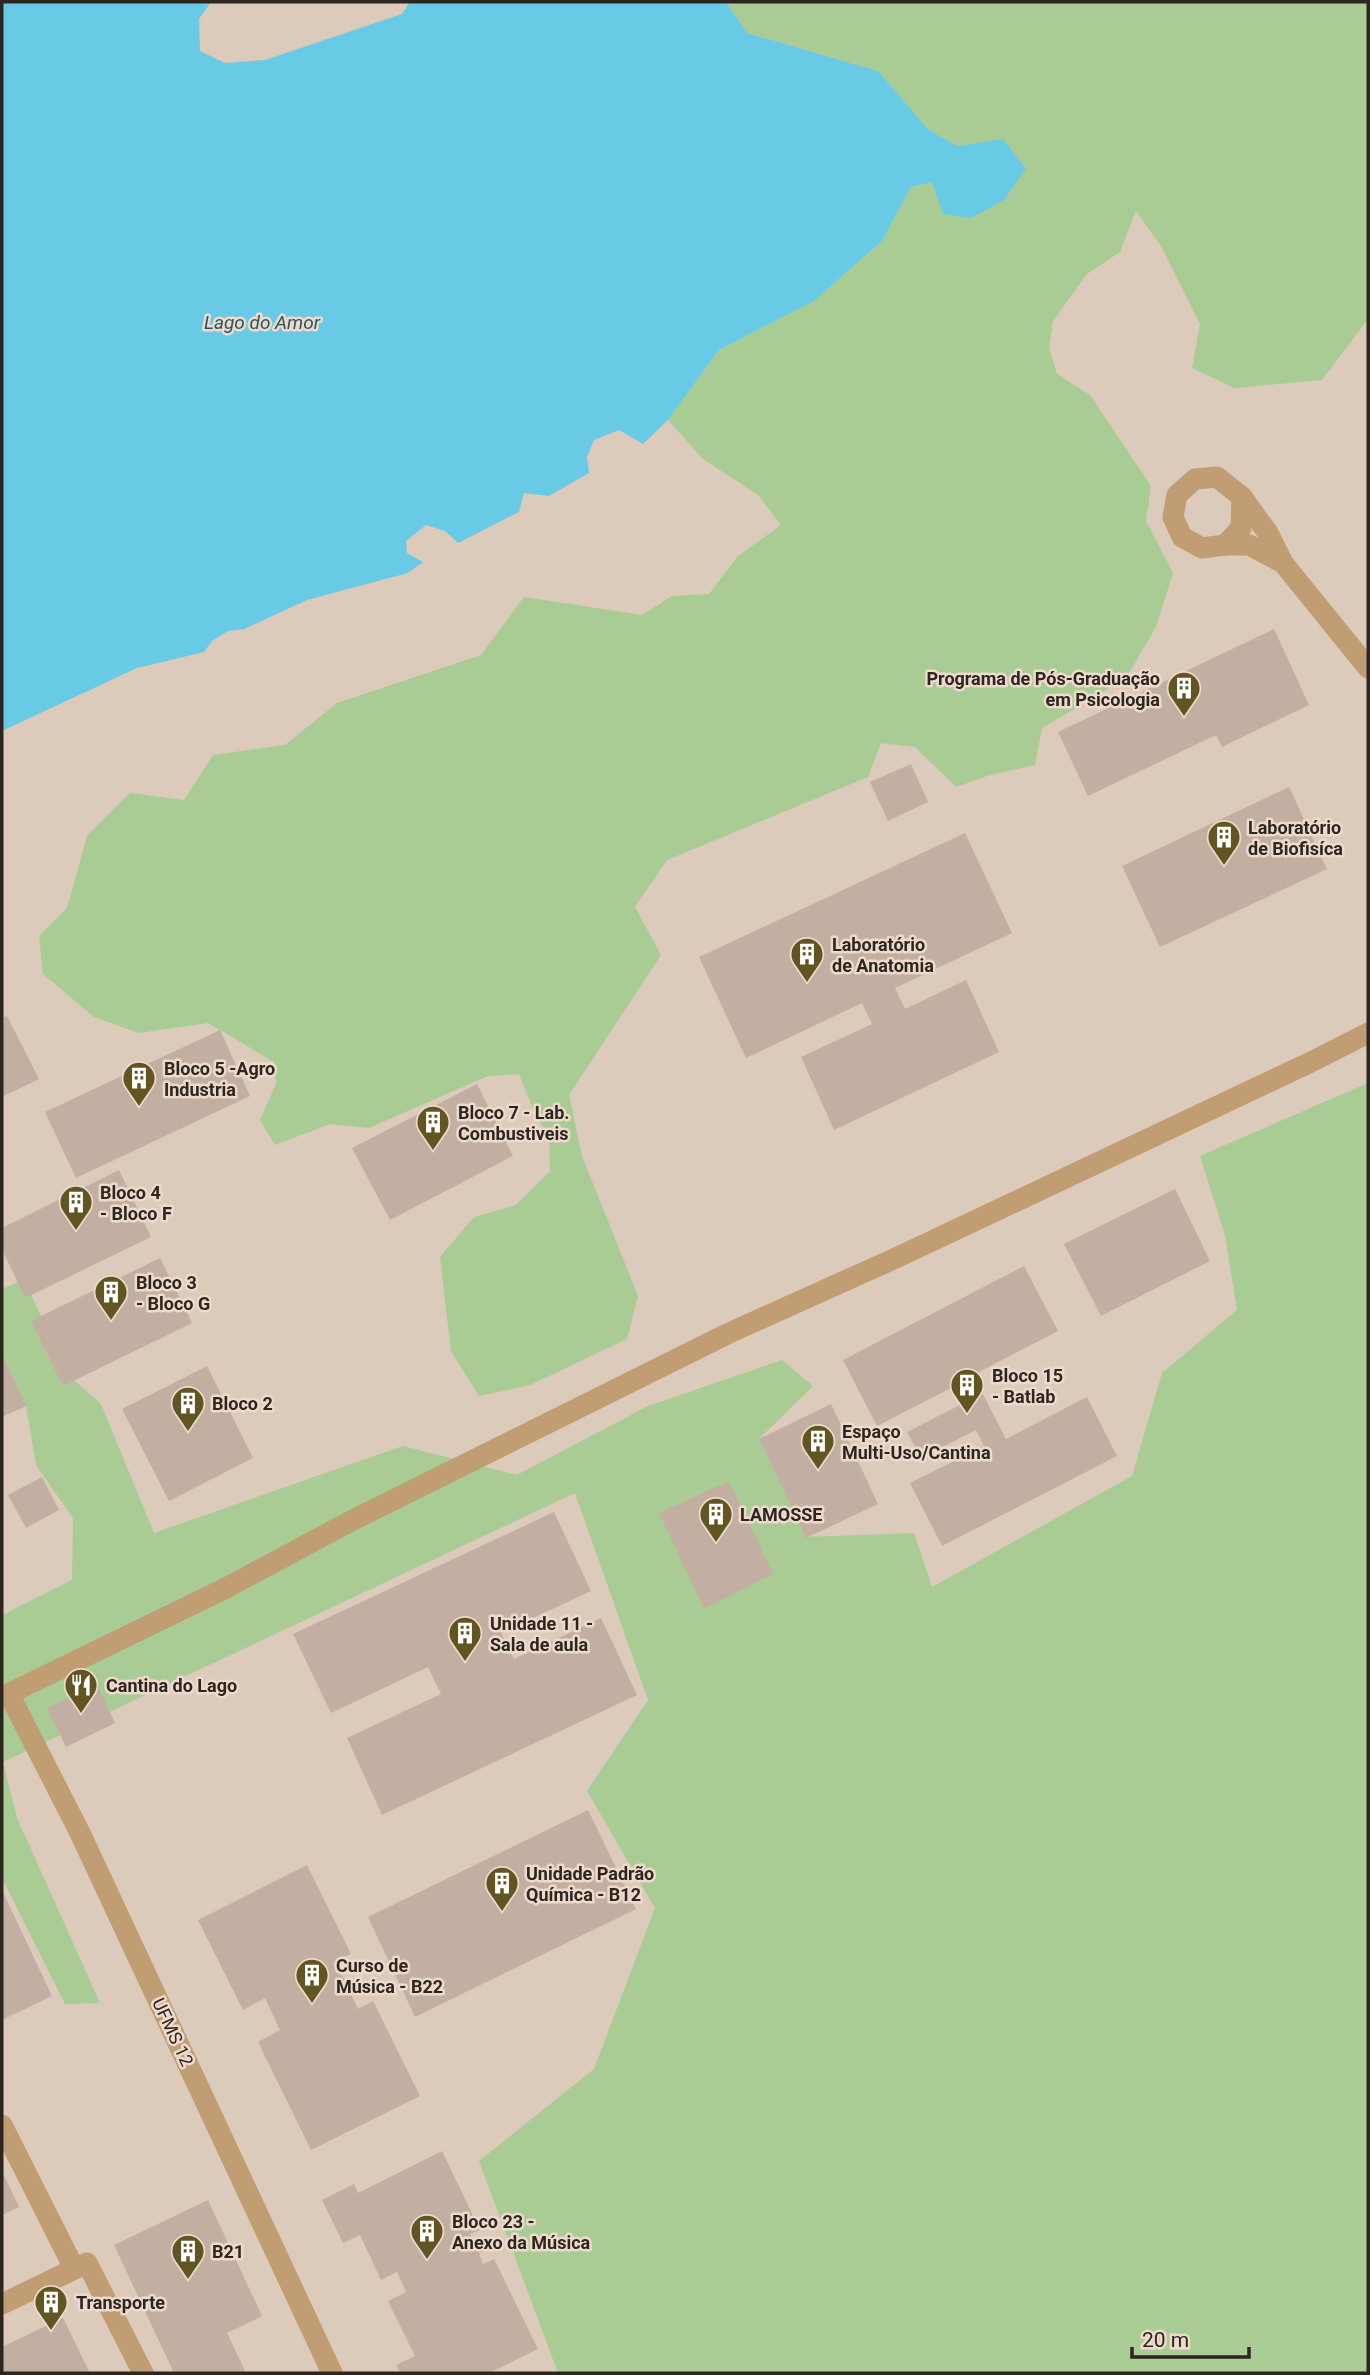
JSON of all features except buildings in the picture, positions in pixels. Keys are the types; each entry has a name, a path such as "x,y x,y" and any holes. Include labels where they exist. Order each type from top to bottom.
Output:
{"lane":[{"path":"1283,563 1249,545 1202,548 1182,537 1173,517 1177,495 1195,479 1217,477 1242,497 1268,533 1283,563 1368,668"},
{"path":"1225,545 1241,528 1242,497"},
{"path":"6,1695 226,1588 351,1521 727,1335 971,1223 1368,1033"},
{"name":"UFMS 12","path":"6,1695 80,1833 332,2373"},
{"path":"2,2125 74,2268"},
{"path":"2,2304 87,2263 143,2373"}],"shaded area":[{"path":"2,2 1368,2 1368,2373 2,2373"}],"green space":[{"path":"726,2 1368,2 1368,319 1322,380 1234,388 1192,368 1200,324 1161,246 1136,211 1120,252 1087,274 1053,321 1049,348 1057,374 1090,395 1151,486 1146,521 1173,573 1156,627 1126,678 1042,728 1035,765 990,775 956,787 915,747 881,743 868,777 667,860 635,907 661,955 569,1095 582,1156 638,1296 627,1339 530,1385 479,1396 451,1351 440,1257 474,1217 516,1205 550,1171 549,1137 537,1118 519,1074 488,1076 369,1128 330,1124 275,1145 260,1120 276,1084 274,1062 208,1023 139,1033 94,1017 43,974 39,936 67,908 87,836 130,793 184,800 213,755 285,745 337,703 481,655 524,597 642,615 672,596 709,594 738,556 781,525 758,495 703,459 668,420 719,350 814,301 882,241 911,187 932,181 1003,139 957,146 928,129 878,71 747,33"},
{"path":"1368,1083 1368,2373 558,2373 479,2161 594,2069 655,1908 587,1791 648,1700 575,1493 3,1762 17,1818 100,2003 65,2004 2,1878 2,1615 72,1580 73,1518 36,1465 26,1406 2,1353 2,1289 24,1279 68,1375 101,1404 154,1533 403,1446 517,1475 648,1406 782,1360 813,1386 759,1439 806,1537 914,1533 932,1587 1132,1476 1162,1373 1237,1310 1225,1235 1200,1156"}],"water":[{"name":"Lago do Amor","path":"2,2 211,2 199,19 200,51 225,63 265,60 402,14 410,2 726,2 747,33 878,71 928,129 957,146 1003,139 1026,169 1004,200 971,218 943,214 932,182 911,187 882,241 814,301 719,350 668,420 643,444 619,430 594,440 587,457 589,473 549,496 524,493 519,512 458,543 445,531 426,525 406,541 407,553 423,562 408,573 307,600 244,629 228,631 212,641 204,652 137,668 2,731"}],"place":[{"name":"Programa de Pós-Graduação em Psicologia","path":"1184,718"},
{"name":"Laboratório de Biofisíca","path":"1224,867"},
{"name":"Laboratório de Anatomia","path":"807,984"},
{"name":"Bloco 5 -Agro Industria","path":"139,1108"},
{"name":"Bloco 7 - Lab. Combustiveis","path":"433,1152"},
{"name":"Bloco 4 - Bloco F","path":"76,1232"},
{"name":"Bloco 3 - Bloco G","path":"111,1322"},
{"name":"Bloco 15 - Batlab","path":"967,1415"},
{"name":"Bloco 2","path":"188,1433"},
{"name":"Espaço Multi-Uso/Cantina","path":"818,1471"},
{"name":"LAMOSSE","path":"716,1544"},
{"name":"Unidade 11 - Sala de aula","path":"465,1663"},
{"name":"Cantina do Lago","path":"81,1715"},
{"name":"Unidade Padrão Química - B12","path":"502,1913"},
{"name":"Curso de Música - B22","path":"312,2005"},
{"name":"Bloco 23 - Anexo da Música","path":"427,2261"},
{"name":"B21","path":"188,2281"},
{"name":"Transporte","path":"51,2332"}]}
